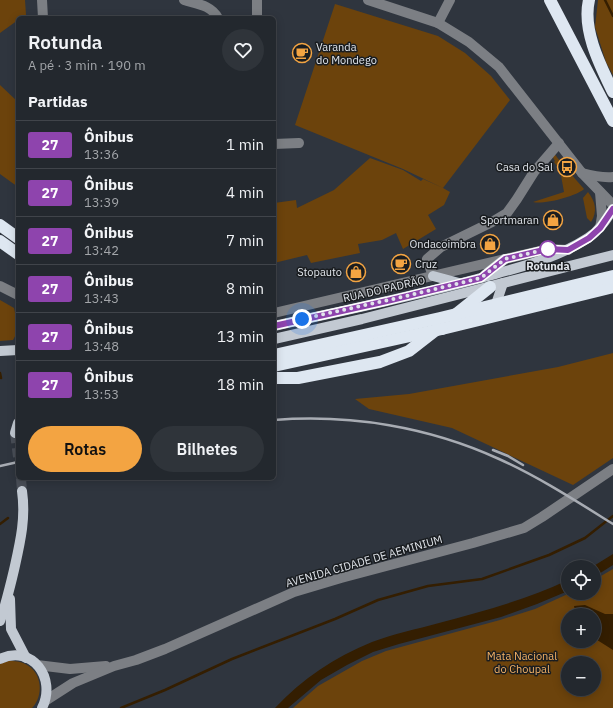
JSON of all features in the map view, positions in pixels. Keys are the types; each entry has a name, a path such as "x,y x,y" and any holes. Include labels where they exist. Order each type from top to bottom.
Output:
{"highway":[{"path":"550,0 613,121"},
{"path":"590,0 588,6 588,28 600,65 613,92"},
{"path":"0,225 16,237"},
{"path":"0,241 16,253"},
{"path":"276,355 440,318 613,276"},
{"path":"276,378 298,378 380,362 409,351 490,287"},
{"path":"276,366 442,329 613,287"}],"main road":[{"name":"RUA DO PADRÃO","path":"276,326 461,283 540,262 568,250 589,238 600,228 613,209"},
{"name":"RUA DO PADRÃO","path":"276,339 362,319 613,255"},
{"path":"481,278 505,259"},
{"path":"433,276 461,283"},
{"path":"495,308 503,283"},
{"path":"0,621 9,590 23,526 24,509 22,491"},
{"path":"9,590 12,629 26,658"},
{"path":"0,659 11,656 26,658 37,665 45,678 47,693 44,705"}],"street":[{"path":"42,0 43,16"},
{"path":"184,0 206,6 214,11 217,16"},
{"path":"257,0 257,16"},
{"path":"368,0 382,2 438,23 469,42 499,67 582,173 613,205"},
{"path":"438,23 450,0"},
{"path":"276,144 299,143"},
{"path":"433,276 427,259 441,246 492,222 506,213 534,172 559,143"},
{"path":"582,173 599,177 613,177"},
{"path":"600,192 602,216 600,228"},
{"name":"RUA DO PADRÃO","path":"276,313 548,249 568,250"},
{"path":"0,286 16,294"},
{"name":"AVENIDA CIDADE DE AEMINIUM","path":"44,705 73,683 114,666 136,660 165,649 271,602 302,590 524,528 613,469"},
{"name":"AVENIDA CIDADE DE AEMINIUM","path":"37,665 70,669 114,666"}],"green space":[{"path":"0,0 25,0 26,15 16,16 16,21 0,33"},
{"path":"598,0 613,0 613,75 606,62 595,27"},
{"path":"335,4 438,36 465,53 491,76 510,100 443,188 403,169 295,125"},
{"path":"0,85 16,100 16,186 0,174"},
{"path":"553,152 584,189 580,192 560,199 538,203 533,202 564,192 560,170 554,162 555,161 551,154"},
{"path":"370,158 403,170 421,181 423,179 450,192 444,205 428,215 436,229 403,249 396,233 382,240 358,244 360,253 311,263 307,255 276,263 276,203 296,200 297,208 334,190"},
{"path":"588,192 595,206 591,222 587,218 583,198"},
{"path":"0,300 14,308 16,317 16,334 13,340 0,341"},
{"path":"613,353 613,458 573,485 452,428 369,409 355,399 409,394 558,367"},
{"name":"Mata Nacional do Choupal","path":"613,569 613,708 293,708 318,686 362,661 386,651 535,609 561,597 561,600 601,600 601,576"},
{"path":"8,661 25,664 36,673 40,685 40,691 36,703 32,708 0,708 0,664"}],"shaded area":[{"path":"613,554 613,565 601,573 601,561"},
{"path":"561,583 561,594 501,617 373,652 321,680 288,708 275,708 285,697 308,678 332,662 358,648 388,636 472,614"},
{"path":"585,605 592,608 574,608 574,606"},
{"path":"601,612 613,614 613,650 601,642"}],"waterway":[{"path":"605,0 613,16"},
{"path":"0,373 1,378"},
{"path":"121,708 165,690 232,659 335,619 378,600 428,586 482,579 549,555 585,538 613,516"},
{"path":"0,524 8,518"}],"tunnel":[{"path":"15,433 16,441"},
{"path":"21,480 22,491"}],"railway":[{"path":"276,420 332,419 361,421 389,425 445,439 472,448 514,466 613,524"},
{"path":"493,450 508,456 523,465"},
{"path":"0,466 16,462"}],"bus line":[{"name":"27","path":"276,326 481,278 505,259 548,249 568,250 589,238 600,228 613,209"}],"place":[{"name":"Varanda do Mondego","path":"302,53"},
{"name":"Casa do Sal","path":"567,167"},
{"name":"Sportmaran","path":"553,220"},
{"name":"Ondacoimbra","path":"490,244"},
{"name":"Rotunda","path":"548,249"},
{"name":"Cruz","path":"401,264"},
{"name":"Stopauto","path":"356,272"}],"route":[{"path":"302,319 481,278 505,259 548,249"}]}
